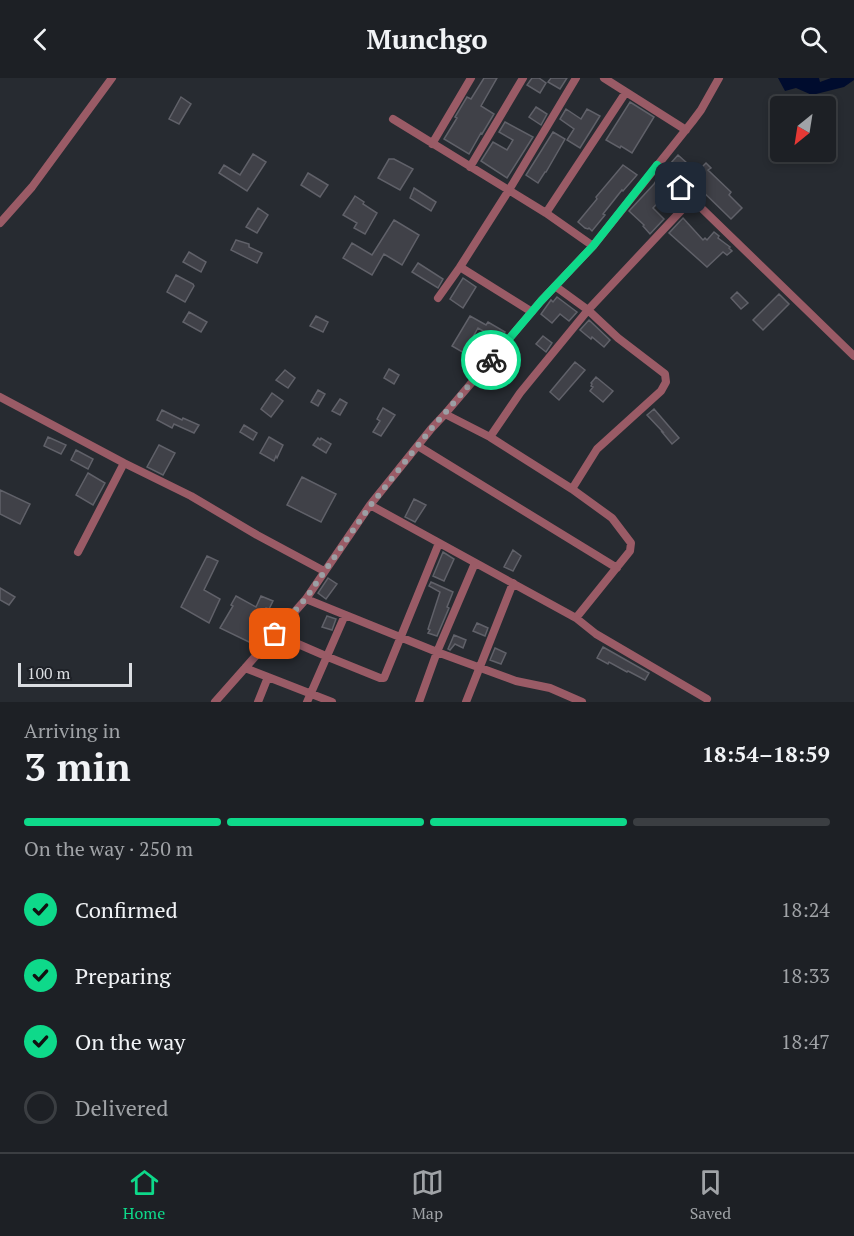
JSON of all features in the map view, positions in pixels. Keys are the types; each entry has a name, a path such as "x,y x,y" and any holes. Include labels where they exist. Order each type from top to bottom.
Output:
{"street":[{"path":"0,223 32,187 112,78"},
{"path":"432,144 471,78"},
{"path":"470,167 523,78"},
{"path":"438,298 509,190 576,78"},
{"path":"604,78 686,130"},
{"path":"215,702 306,598 370,506 418,446 532,312 593,246 701,110 719,78"},
{"path":"546,213 626,92"},
{"path":"393,119 546,213 593,246"},
{"path":"657,165 854,356"},
{"path":"490,437 520,393 588,310 692,199"},
{"path":"460,267 532,312"},
{"path":"555,286 588,310 618,338 665,374 666,382 661,391 597,449 572,489"},
{"path":"0,398 124,463 191,495 257,535 324,571"},
{"path":"446,414 490,437 572,489 612,518 631,543 630,551 576,618"},
{"path":"418,446 617,568"},
{"path":"78,552 124,463"},
{"path":"370,506 576,618 596,634 707,699"},
{"path":"275,634 384,678 439,543"},
{"path":"419,702 437,652 476,563"},
{"path":"466,702 513,583"},
{"path":"306,598 437,652 516,681 550,688 582,702"},
{"path":"309,698 345,615"},
{"path":"244,668 268,677 309,698 332,702"},
{"path":"258,702 268,677"}],"water":[{"path":"778,78 819,78 820,82 831,78 854,78 854,80 844,87 812,95 796,88 785,91"}],"building":[{"path":"484,78 497,78 481,106 494,114 469,154 444,139 467,97 471,99"},
{"path":"532,78 539,78 546,83 540,93 527,85"},
{"path":"551,78 567,78 560,89 548,82"},
{"path":"181,97 191,104 179,124 169,119"},
{"path":"630,102 654,117 632,153 606,140"},
{"path":"536,107 547,114 541,125 529,117"},
{"path":"566,109 581,119 587,109 600,116 580,148 567,140 574,129 560,119"},
{"path":"505,122 533,137 507,178 481,161 493,142 507,150 513,140 499,132"},
{"path":"553,132 565,139 538,183 526,175"},
{"path":"253,154 266,162 247,191 219,173 224,165 240,175"},
{"path":"678,155 697,172 706,163 711,168 708,170 731,192 729,195 742,208 731,219 694,183 691,187 686,183 689,181 670,164"},
{"path":"389,159 394,159 413,169 400,190 378,178"},
{"path":"623,165 637,175 622,190 592,231 585,228 578,222"},
{"path":"308,173 328,185 320,197 301,185"},
{"path":"661,177 682,200 675,207 664,196 653,208 664,219 650,234 629,211"},
{"path":"414,188 436,202 431,211 410,198"},
{"path":"355,196 377,213 365,234 354,228 357,223 343,215"},
{"path":"258,208 268,215 257,233 246,227"},
{"path":"683,218 703,240 705,238 707,240 714,232 732,251 727,255 723,252 707,267 669,233"},
{"path":"394,220 419,235 402,265 384,254 372,275 343,258 352,243 372,255"},
{"path":"236,240 249,244 249,247 262,253 257,263 231,250"},
{"path":"189,252 206,262 201,272 183,262"},
{"path":"418,263 443,279 438,288 412,272"},
{"path":"176,275 194,286 185,302 167,292"},
{"path":"463,278 476,287 463,308 450,299"},
{"path":"737,292 748,303 741,309 731,298"},
{"path":"779,294 789,304 763,330 753,320"},
{"path":"557,297 577,312 569,321 560,314 552,323 541,314 551,300 553,302"},
{"path":"189,312 207,322 201,332 183,322"},
{"path":"316,316 328,322 323,332 310,326"},
{"path":"470,316 486,325 488,322 505,332 499,340 478,328 464,353 452,346"},
{"path":"589,320 610,340 604,347 580,330"},
{"path":"543,336 552,343 546,352 536,344"},
{"path":"575,362 585,370 559,400 550,392"},
{"path":"389,369 399,375 394,384 384,378"},
{"path":"285,370 295,378 288,388 276,380"},
{"path":"596,377 613,391 603,402 590,391 593,387 591,383"},
{"path":"318,390 325,394 318,406 311,402"},
{"path":"272,393 283,401 271,417 261,409"},
{"path":"340,399 347,403 340,415 332,411"},
{"path":"383,408 395,415 381,436 373,432 380,421 377,419"},
{"path":"654,409 679,438 672,444 647,415"},
{"path":"162,410 199,425 194,433 174,424 172,428 157,420"},
{"path":"244,425 257,433 253,440 240,432"},
{"path":"48,437 66,445 61,454 44,446"},
{"path":"269,437 283,445 274,461 260,453"},
{"path":"318,438 331,444 326,453 313,445"},
{"path":"159,445 175,453 163,475 147,467"},
{"path":"76,450 93,459 88,469 71,460"},
{"path":"88,473 105,483 93,505 76,495"},
{"path":"302,477 336,494 321,522 287,505"},
{"path":"0,490 30,504 20,524 0,514"},
{"path":"414,499 426,505 415,522 405,517"},
{"path":"513,550 521,556 513,571 504,567"},
{"path":"443,552 454,559 444,581 433,576"},
{"path":"207,556 218,561 204,590 220,599 209,623 181,607"},
{"path":"328,578 337,584 326,599 318,593"},
{"path":"431,582 453,592 437,636 428,633 440,592 429,586"},
{"path":"0,588 15,597 9,605 0,600"},
{"path":"236,596 256,607 261,596 273,601 269,609 266,608 249,642 220,628"},
{"path":"327,616 336,619 332,630 322,627"},
{"path":"477,623 488,628 485,636 473,631"},
{"path":"454,635 466,640 463,648 455,644 450,650 448,649"},
{"path":"603,647 649,673 645,680 597,658"},
{"path":"495,648 506,653 501,664 490,660"}],"way so far":[{"path":"275,634 306,598 370,506 431,429 491,360"}],"route":[{"path":"491,360 541,301 593,246 657,165 681,188"}]}
